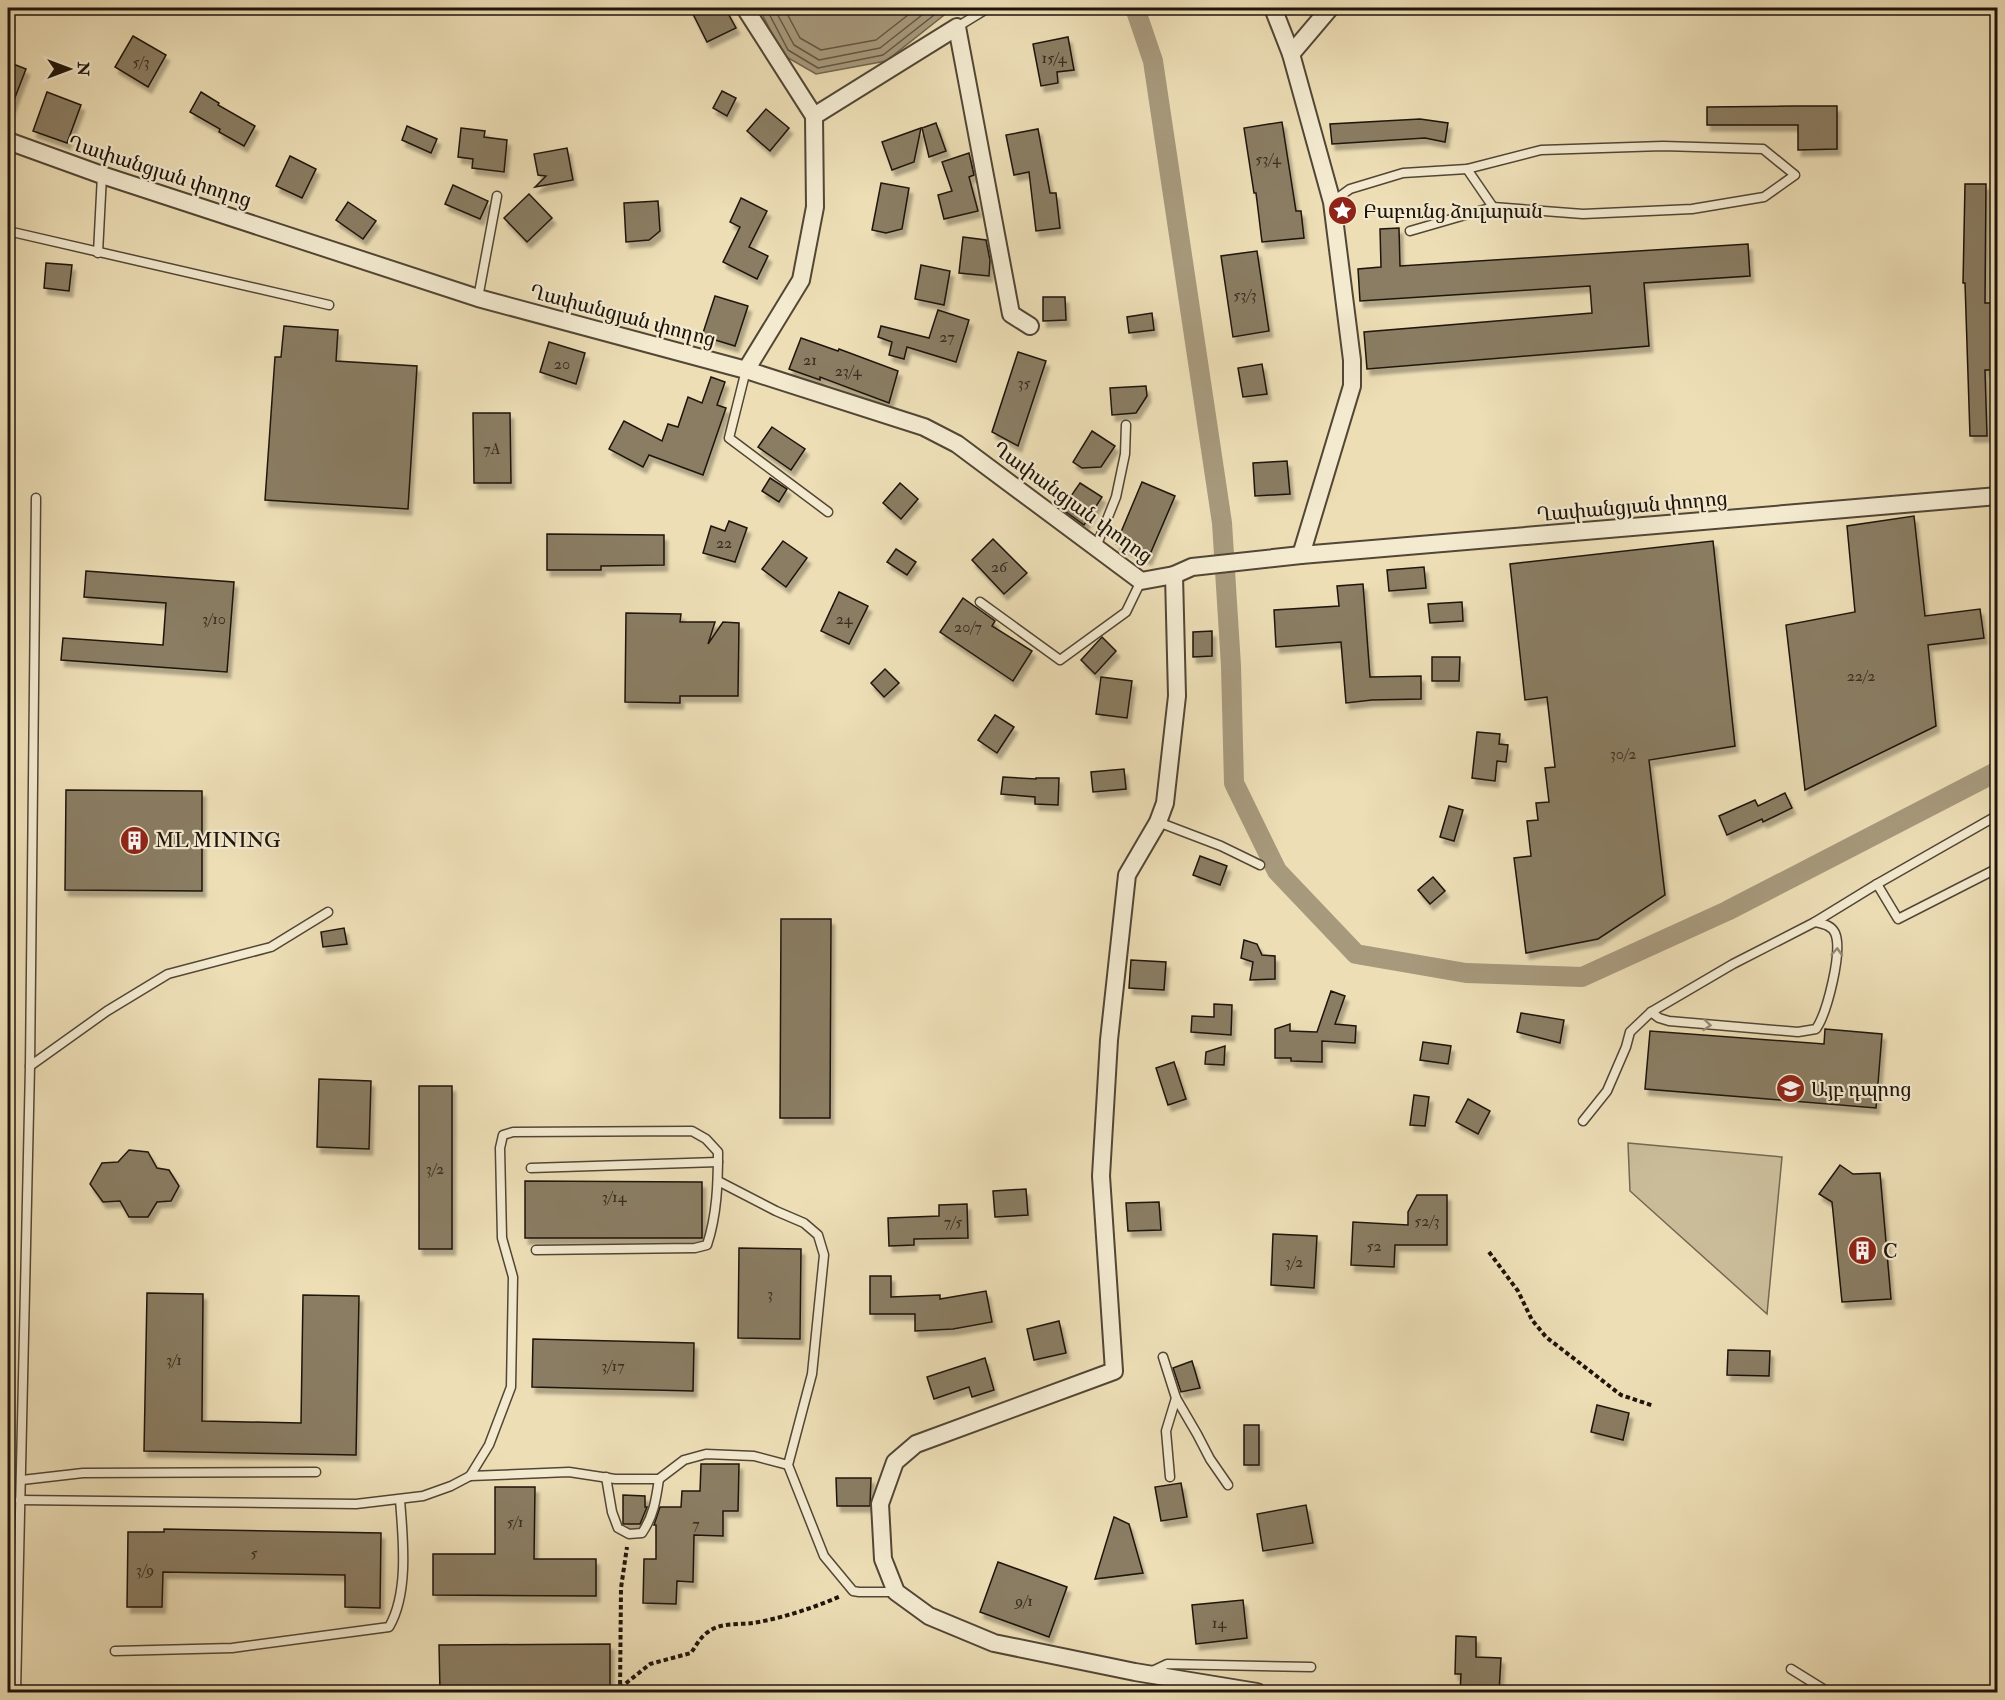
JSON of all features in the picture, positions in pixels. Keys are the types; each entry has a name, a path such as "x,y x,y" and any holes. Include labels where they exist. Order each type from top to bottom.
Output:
{"street":[{"path":"745,8 814,116 815,207 801,279 746,370"},
{"path":"1273,8 1291,54 1332,202 1352,360 1352,386 1301,555"},
{"path":"1291,54 1330,8"},
{"path":"814,116 957,27 1011,314 1030,326"},
{"name":"Ղափանցյան փողոց","path":"8,141 102,175 478,298 746,370 924,427 957,444 1141,581 1174,575 1192,567 1301,555 1998,496"},
{"path":"1174,575 1177,696 1165,803 1158,822 1127,875 1109,1040 1101,1176 1114,1371 916,1444 895,1462 880,1504 883,1559 896,1592 929,1616 994,1643 1147,1674 1257,1692"}],"lane":[{"path":"957,27 988,8"},
{"path":"1332,202 1350,189 1403,173 1467,169 1541,150 1663,146 1763,149 1795,175 1764,197 1692,209 1584,213 1493,207 1410,231"},
{"path":"1467,169 1493,207"},
{"path":"98,253 102,175"},
{"path":"478,298 497,196"},
{"path":"8,231 329,306"},
{"path":"746,370 729,438 828,513"},
{"path":"1096,548 1116,497 1125,454 1126,425"},
{"path":"16,1692 30,1066 36,498"},
{"path":"980,602 1060,660 1126,612 1141,581"},
{"path":"1582,1121 1607,1091 1630,1032 1651,1012 1733,964 1815,922 1998,815"},
{"path":"1158,822 1221,846 1260,865"},
{"path":"1877,884 1898,919 1998,868"},
{"path":"30,1066 107,1011 168,974 271,947 328,912"},
{"path":"1651,1012 1669,1021 1798,1032 1816,1029 1821,1022 1839,949 1834,931 1827,925 1815,922"},
{"path":"470,1476 489,1445 511,1387 513,1277 502,1238 500,1148 503,1136 513,1132 692,1131 706,1139 718,1152 718,1181 712,1230 707,1245 695,1248 536,1250"},
{"path":"531,1167 718,1162"},
{"path":"718,1181 804,1223 818,1235 824,1255 812,1374 788,1465 824,1556 853,1591 896,1592"},
{"path":"1163,1357 1176,1398 1210,1459 1228,1485"},
{"path":"1170,1477 1166,1431 1176,1398"},
{"path":"20,1500 356,1504 423,1496 470,1476 569,1472 606,1477 659,1479 684,1460 706,1454 754,1456 788,1465"},
{"path":"22,1480 83,1473 315,1472"},
{"path":"606,1477 612,1512 618,1528 629,1534 642,1533 651,1520 656,1506 659,1479"},
{"path":"115,1651 232,1648 389,1627 398,1613 401,1582 403,1546 400,1500"},
{"path":"1147,1674 1167,1664 1311,1667"},
{"path":"1791,1669 1828,1692"}],"path":[{"path":"1490,1252 1518,1291 1532,1320 1546,1337 1621,1395 1654,1406"},
{"path":"620,1690 621,1588 629,1534"},
{"path":"620,1690 650,1664 691,1653 709,1630 729,1624 752,1623 800,1611 853,1591"}],"shaded area":[{"path":"1628,1143 1782,1157 1767,1314 1630,1191"}],"water":[{"path":"759,8 953,8 886,61 816,74 783,55"}],"building":[{"path":"690,8 725,8 736,28 707,42"},
{"path":"133,36 166,55 148,87 115,67"},
{"path":"1068,37 1074,70 1057,72 1058,83 1041,86 1033,44"},
{"path":"8,62 26,69 9,113 8,113"},
{"path":"722,91 736,98 727,116 713,108"},
{"path":"47,92 81,105 67,143 33,131"},
{"path":"201,92 219,103 218,105 255,126 244,146 190,112"},
{"path":"1837,106 1837,149 1798,150 1798,125 1707,125 1707,107"},
{"path":"766,109 789,128 770,151 747,131"},
{"path":"1420,119 1448,123 1445,142 1425,138 1332,144 1330,124"},
{"path":"1282,122 1296,211 1301,211 1304,238 1262,242 1244,128"},
{"path":"936,123 946,151 929,157 922,128"},
{"path":"407,126 437,139 431,153 402,140"},
{"path":"461,128 485,131 484,137 507,140 504,172 472,168 473,159 458,157"},
{"path":"921,128 914,162 892,170 882,142"},
{"path":"1038,129 1050,193 1056,193 1060,228 1036,231 1029,172 1014,175 1006,135"},
{"path":"567,148 573,180 535,187 546,176 538,175 534,154"},
{"path":"969,153 974,175 969,177 978,211 944,219 938,195 952,191 942,162"},
{"path":"290,156 316,169 302,198 276,186"},
{"path":"881,183 909,188 902,229 886,233 872,230"},
{"path":"1965,184 1986,184 1985,303 1998,303 1998,324 1991,325 1992,370 1985,370 1987,436 1970,436 1965,283 1963,283"},
{"path":"453,185 488,201 480,219 445,204"},
{"path":"529,194 552,218 527,242 504,218"},
{"path":"741,198 767,211 749,247 768,256 757,279 723,262 740,227 730,222"},
{"path":"658,201 660,231 649,240 626,242 624,203"},
{"path":"348,202 376,221 363,239 336,220"},
{"path":"1399,228 1400,266 1748,244 1750,276 1644,283 1649,346 1367,369 1364,332 1592,313 1590,286 1360,301 1358,269 1381,267 1380,229"},
{"path":"963,237 986,240 990,260 989,276 959,273"},
{"path":"1257,251 1269,331 1233,337 1221,256"},
{"path":"46,263 72,265 69,291 44,288"},
{"path":"921,265 950,271 944,305 915,299"},
{"path":"715,296 748,306 735,346 702,336"},
{"path":"1043,297 1065,297 1066,320 1043,321"},
{"path":"938,310 969,320 956,362 907,347 904,359 889,355 892,342 878,337 881,326 929,338"},
{"path":"1152,313 1154,330 1129,333 1127,317"},
{"path":"284,326 338,330 336,361 417,366 408,509 265,500 275,357 281,357"},
{"path":"801,338 838,351 839,349 898,371 889,403 820,377 820,380 789,369"},
{"path":"549,342 585,353 576,384 540,372"},
{"path":"1018,352 1046,361 1018,446 992,432"},
{"path":"1262,364 1267,394 1243,397 1238,368"},
{"path":"711,377 725,382 717,405 726,408 703,475 649,455 643,467 609,449 624,421 662,441 668,424 678,427 688,397 702,403"},
{"path":"1146,386 1147,396 1136,413 1112,415 1110,388"},
{"path":"473,413 510,413 511,483 474,483"},
{"path":"772,427 805,449 791,470 758,447"},
{"path":"1092,431 1115,446 1101,467 1082,468 1073,462"},
{"path":"1287,461 1290,494 1255,496 1253,463"},
{"path":"770,478 787,489 779,502 762,491"},
{"path":"1142,482 1175,496 1148,559 1116,544"},
{"path":"900,483 918,499 901,519 883,503"},
{"path":"1080,483 1102,497 1084,525 1062,509"},
{"path":"1914,516 1925,616 1980,609 1984,638 1928,645 1936,726 1805,790 1786,625 1855,612 1847,526"},
{"path":"729,521 747,528 735,562 703,553 711,526 725,531"},
{"path":"547,534 664,535 664,565 601,566 601,570 547,570"},
{"path":"993,539 1027,573 1004,594 972,560"},
{"path":"783,541 807,558 786,587 762,569"},
{"path":"1713,541 1735,746 1649,760 1665,895 1598,939 1526,953 1514,858 1531,856 1527,821 1538,820 1536,803 1549,802 1545,768 1555,767 1547,697 1525,700 1510,564"},
{"path":"896,549 916,562 907,575 887,562"},
{"path":"1424,567 1426,588 1389,591 1387,570"},
{"path":"86,571 234,582 227,672 61,660 63,638 163,645 166,603 84,597"},
{"path":"1363,584 1370,677 1421,676 1421,699 1346,703 1341,642 1276,647 1274,610 1339,606 1337,586"},
{"path":"839,592 868,606 849,644 821,631"},
{"path":"963,598 995,621 992,626 1032,651 1013,681 940,632"},
{"path":"1462,602 1463,621 1430,623 1428,604"},
{"path":"626,613 681,614 680,622 715,622 708,644 723,622 739,623 738,696 680,696 680,703 625,702"},
{"path":"1212,631 1212,656 1193,657 1193,632"},
{"path":"1102,637 1116,651 1095,674 1081,660"},
{"path":"1432,657 1460,657 1459,681 1432,681"},
{"path":"885,669 899,683 884,697 871,683"},
{"path":"1101,677 1132,681 1127,718 1096,714"},
{"path":"995,715 1014,727 997,753 978,740"},
{"path":"1477,732 1500,734 1499,744 1508,745 1506,762 1497,761 1495,781 1472,778"},
{"path":"1124,769 1126,789 1093,792 1091,772"},
{"path":"1003,777 1059,778 1058,805 1035,804 1035,797 1001,794"},
{"name":"ML MINING","path":"66,790 202,791 202,891 65,890"},
{"path":"1785,793 1792,808 1763,822 1762,819 1727,835 1719,816 1755,800 1758,806"},
{"path":"1449,806 1463,810 1454,841 1440,837"},
{"path":"1200,856 1227,866 1220,885 1193,875"},
{"path":"1433,877 1445,891 1430,904 1418,890"},
{"path":"781,919 831,919 830,1118 780,1118"},
{"path":"344,928 347,944 323,947 321,932"},
{"path":"1244,940 1257,944 1262,955 1275,956 1275,979 1250,980 1253,962 1241,958"},
{"path":"1131,960 1166,962 1164,990 1129,988"},
{"path":"1331,991 1345,996 1335,1024 1356,1026 1355,1043 1322,1041 1322,1062 1275,1058 1275,1029 1290,1024 1290,1031 1317,1032"},
{"path":"1214,1004 1232,1005 1231,1035 1191,1032 1192,1016 1214,1017"},
{"path":"1521,1013 1564,1020 1560,1043 1517,1032"},
{"name":"Այբ դպրոց","path":"1825,1029 1882,1034 1876,1108 1645,1089 1650,1031 1824,1044"},
{"path":"1423,1042 1451,1046 1448,1064 1420,1060"},
{"path":"1225,1046 1224,1065 1205,1064 1206,1052"},
{"path":"1174,1062 1186,1099 1168,1105 1156,1068"},
{"path":"319,1079 371,1081 369,1149 317,1147"},
{"path":"419,1086 452,1086 452,1249 419,1249"},
{"path":"1414,1095 1429,1097 1425,1126 1410,1125"},
{"path":"1468,1099 1490,1111 1478,1134 1456,1122"},
{"path":"129,1150 148,1152 157,1168 169,1170 179,1186 171,1201 157,1202 148,1217 129,1217 120,1201 103,1202 90,1184 102,1163 118,1162"},
{"name":"C","path":"1840,1165 1853,1174 1880,1173 1891,1299 1842,1302 1832,1202 1819,1194"},
{"path":"525,1181 702,1182 702,1238 525,1238"},
{"path":"1026,1189 1028,1215 995,1217 993,1191"},
{"path":"1417,1195 1447,1195 1447,1245 1395,1245 1394,1267 1351,1265 1353,1222 1408,1225 1408,1212"},
{"path":"1159,1202 1161,1230 1128,1231 1126,1203"},
{"path":"967,1204 968,1238 914,1239 914,1245 889,1246 888,1218 939,1216 939,1205"},
{"path":"1273,1234 1317,1236 1314,1288 1271,1285"},
{"path":"739,1248 801,1249 800,1339 738,1338"},
{"path":"870,1276 891,1276 891,1297 940,1295 940,1299 986,1291 992,1322 953,1329 915,1331 915,1314 870,1314"},
{"path":"147,1293 203,1294 202,1421 301,1423 303,1295 359,1296 356,1455 144,1451"},
{"path":"1059,1321 1066,1353 1034,1360 1027,1329"},
{"path":"533,1339 694,1343 693,1391 532,1387"},
{"path":"1728,1350 1770,1351 1769,1376 1727,1375"},
{"path":"985,1358 994,1390 972,1397 969,1387 934,1399 927,1377"},
{"path":"1192,1361 1200,1388 1181,1392 1173,1368"},
{"path":"1597,1405 1629,1413 1623,1440 1591,1432"},
{"path":"1244,1425 1259,1425 1259,1465 1244,1465"},
{"path":"701,1464 739,1464 738,1511 723,1511 723,1536 694,1535 693,1582 677,1581 676,1604 643,1603 644,1559 656,1559 656,1525 654,1525 660,1507 681,1507 682,1491 700,1491"},
{"path":"836,1478 871,1478 870,1506 837,1506"},
{"path":"1181,1483 1187,1517 1161,1521 1155,1487"},
{"path":"495,1487 535,1487 534,1559 596,1559 596,1596 433,1595 433,1554 495,1554"},
{"path":"623,1495 645,1496 645,1507 647,1507 640,1524 623,1524"},
{"path":"1306,1505 1313,1543 1263,1551 1257,1514"},
{"path":"1114,1517 1129,1524 1143,1573 1095,1579"},
{"path":"164,1529 381,1533 380,1608 345,1607 345,1575 163,1572 162,1607 127,1607 128,1532 164,1532"},
{"path":"998,1562 1067,1587 1049,1637 980,1612"},
{"path":"1243,1600 1247,1638 1196,1644 1192,1605"},
{"path":"1456,1636 1476,1637 1476,1657 1501,1658 1499,1692 1460,1692 1461,1674 1455,1674"},
{"path":"610,1644 610,1692 440,1692 439,1645"}],"waterway":[{"path":"1135,8 1153,61 1222,523 1231,666 1234,783 1277,871 1356,954 1466,973 1582,977 1727,911 1998,771"}],"place":[{"name":"Բաբունց ձուլարան","path":"1342,211"},
{"name":"ML MINING","path":"134,840"},
{"name":"Այբ դպրոց","path":"1790,1089"},
{"name":"C","path":"1862,1251"}]}
